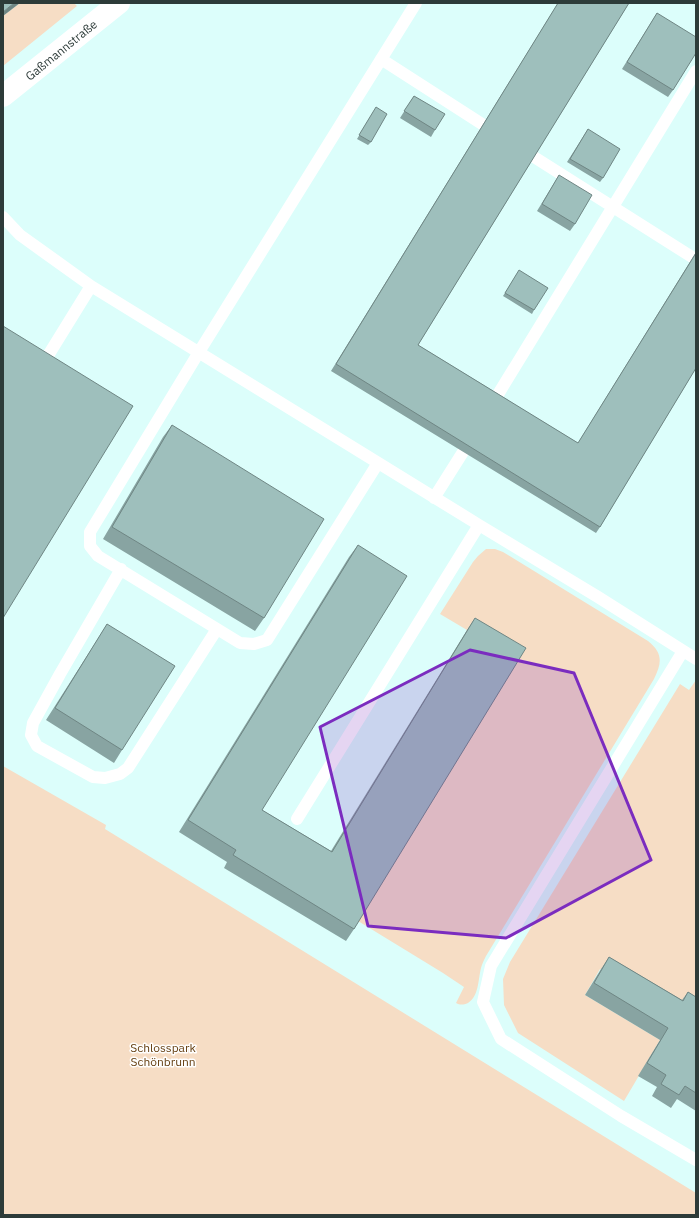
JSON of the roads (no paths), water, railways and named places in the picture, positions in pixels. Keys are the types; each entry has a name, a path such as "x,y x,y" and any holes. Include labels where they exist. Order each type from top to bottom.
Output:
{"street":[{"name":"Gaßmannstraße","path":"3,96 119,3"}],"lane":[{"path":"378,463 267,640 254,644 240,643 98,556 90,546 90,532 199,352 416,3"},
{"path":"381,59 482,124"},
{"path":"494,401 696,71"},
{"path":"534,157 692,257"},
{"path":"3,216 20,235 91,286 434,498 598,597 696,659"},
{"path":"41,367 91,286"},
{"path":"434,498 463,452"},
{"path":"297,819 479,525"},
{"path":"121,569 32,723 31,735 37,746 93,778 105,778 120,774 128,768 217,629"},
{"path":"683,651 491,966 483,1002 501,1039 621,1116 696,1160"}],"park label":[{"name":"Schlosspark Schönbrunn","path":"163,1054"}]}
